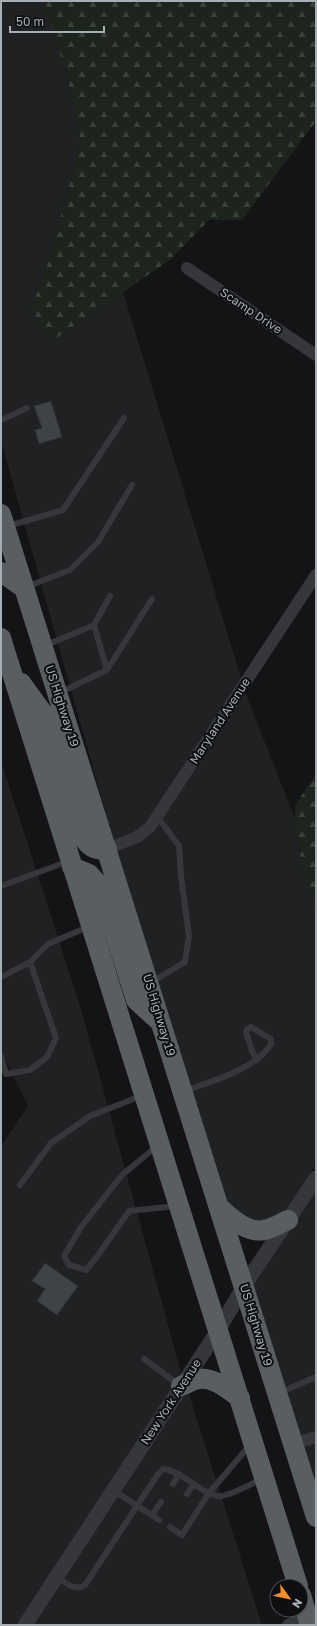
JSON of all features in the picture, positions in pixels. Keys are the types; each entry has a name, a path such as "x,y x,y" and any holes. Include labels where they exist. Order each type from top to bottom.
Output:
{"highway":[{"name":"US Highway 19","path":"3,520 277,1394 293,1444 308,1483 316,1517"},
{"path":"1,572 24,588"},
{"path":"1,638 219,1329 296,1578"},
{"path":"11,670 45,716 83,837 94,849 99,851 107,849"},
{"path":"72,864 88,874 99,885 136,1000 162,1025"},
{"path":"219,1206 236,1223 250,1229 267,1230 288,1220"},
{"path":"181,1386 199,1379 209,1380 240,1398"}],"street":[{"name":"Scamp Drive","path":"187,268 316,355"},
{"name":"Maryland Avenue","path":"107,849 137,837 150,827 316,575"},
{"name":"New York Avenue","path":"25,1625 219,1329 244,1286 316,1178"},
{"path":"293,1444 316,1437"},
{"path":"288,1625 309,1620"}],"lane":[{"path":"1,420 27,408"},
{"path":"3,520 63,510 124,418"},
{"path":"24,588 70,570 98,542 132,485"},
{"path":"43,646 94,625 110,596"},
{"path":"58,694 107,670 152,599"},
{"path":"94,625 107,670"},
{"path":"149,983 185,962 189,936 181,876 179,846 157,816"},
{"path":"1,886 72,864"},
{"path":"1,977 30,962 48,944 91,926"},
{"path":"1,1056 6,1074 30,1070 47,1057 56,1038 30,962"},
{"path":"183,1091 221,1078 257,1060 267,1051 271,1044 270,1039 251,1027 247,1029 246,1032 252,1051 257,1060"},
{"path":"20,1185 51,1143 90,1116 144,1094"},
{"path":"160,1144 122,1175 81,1226 64,1256 69,1265 86,1270 129,1211 155,1207 180,1206"},
{"path":"144,1359 181,1386"},
{"path":"277,1394 316,1377"},
{"path":"170,1527 182,1535 209,1493 253,1441"},
{"path":"57,1577 75,1588 80,1589 86,1585 158,1474 163,1469 171,1470 209,1493 221,1497 265,1478"},
{"path":"173,1484 179,1474"},
{"path":"188,1494 194,1484"},
{"path":"113,1490 159,1520"},
{"path":"152,1516 161,1502"}],"shaded area":[{"path":"1,1 43,1 66,72 81,142 48,263 31,309 52,340 123,292 246,694 295,819 295,830 306,882 316,909 316,1164 283,1214 264,1223 251,1223 225,1204 131,903 1,441"},
{"path":"1,761 81,1009 181,1372 176,1381 172,1383 173,1386 17,1625 1,1625 1,1146 28,1106 1,1050"},
{"path":"316,1191 316,1494 252,1288 293,1225 297,1223 296,1221"},
{"path":"188,1391 262,1625 34,1625 186,1392"}],"green space":[{"path":"43,1 316,1 316,121 242,220 209,220 171,259 52,341 31,309 48,263 81,142 66,72"},
{"path":"316,774 316,909 306,882 295,830 295,805"}],"building":[{"path":"51,401 62,437 39,444 35,430 42,428 34,406"},
{"path":"45,1263 78,1286 57,1315 37,1301 45,1289 32,1281"}]}
